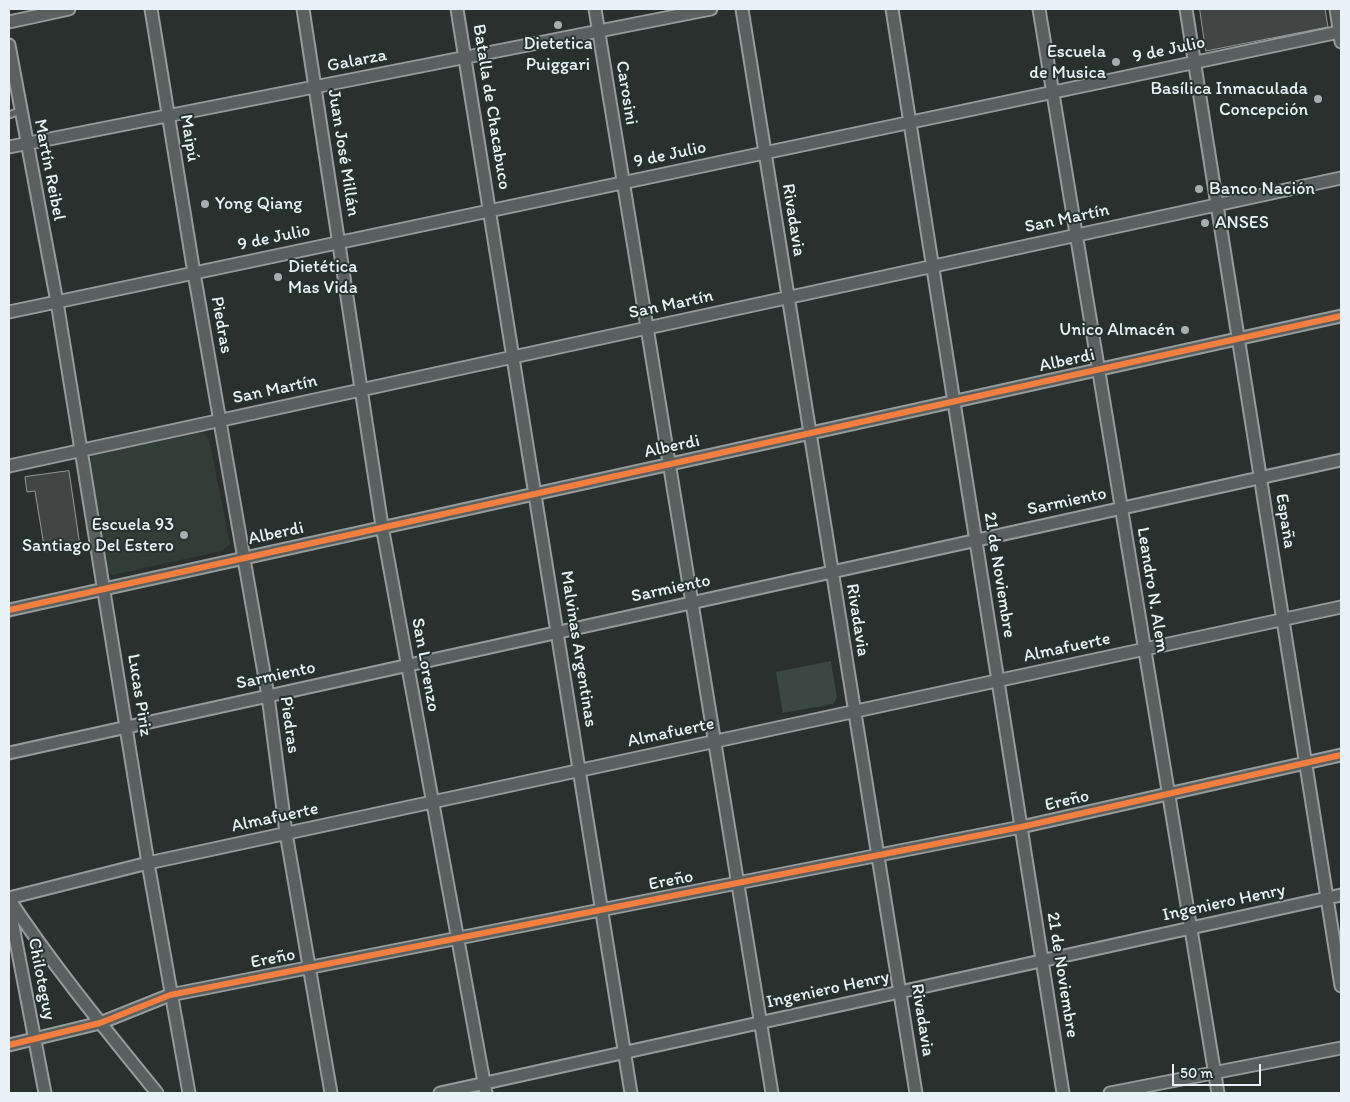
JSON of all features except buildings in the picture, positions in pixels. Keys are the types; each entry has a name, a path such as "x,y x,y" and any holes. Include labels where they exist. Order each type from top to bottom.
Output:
{"street":[{"path":"9,22 69,9"},
{"name":"Maipú","path":"151,9 194,273"},
{"name":"Juan José Millán","path":"303,9 339,242"},
{"name":"Batalla de Chacabuco","path":"457,9 490,211"},
{"name":"Carosini","path":"595,9 772,1093"},
{"name":"Galarza","path":"9,147 711,9"},
{"name":"Rivadavia","path":"742,9 916,1093"},
{"name":"21 de Noviembre","path":"892,9 1063,1093"},
{"name":"Leandro N. Alem","path":"1039,9 1218,1093"},
{"name":"España","path":"1186,9 1341,986"},
{"path":"1336,9 1340,37"},
{"name":"9 de Julio","path":"9,312 1195,62 1340,37"},
{"name":"Martín Reibel","path":"9,45 57,302"},
{"name":"San Martín","path":"9,466 1341,178"},
{"name":"Malvinas Argentinas","path":"490,211 632,1093"},
{"name":"San Lorenzo","path":"339,242 363,389 382,526 485,1088"},
{"name":"Piedras","path":"194,273 245,556 268,696 286,834 311,967 331,1093"},
{"name":"Lucas Piriz","path":"57,302 170,995 189,1093"},
{"name":"Alberdi","path":"9,610 245,556 1341,316"},
{"name":"Sarmiento","path":"9,752 1341,460"},
{"name":"Almafuerte","path":"9,899 148,863 1341,606"},
{"name":"Ereño","path":"9,1045 100,1023 170,995 1021,827 1341,755"},
{"name":"Ingeniero Henry","path":"440,1093 485,1088 625,1052 1341,896"},
{"path":"9,899 100,1023 157,1093"},
{"name":"Chiloteguy","path":"9,899 45,1093"},
{"path":"1110,1093 1341,1048"}],"lane":[{"path":"9,115 20,111"}],"shaded area":[{"path":"203,432 209,439 230,544 222,551 112,575 107,569 89,462 93,455"},
{"path":"831,661 837,698 833,704 783,713 776,672"}],"cycle path":[{"path":"9,610 1341,316"},
{"path":"9,1045 100,1023 170,995 1021,827 1341,755"}],"place":[{"name":"Dietetica Puiggari","path":"558,25"},
{"name":"Escuela de Musica","path":"1116,62"},
{"name":"Basílica Inmaculada Concepción","path":"1318,99"},
{"name":"Banco Nación","path":"1199,189"},
{"name":"Yong Qiang","path":"205,204"},
{"name":"ANSES","path":"1205,223"},
{"name":"Dietética Mas Vida","path":"278,277"},
{"name":"Unico Almacén","path":"1185,330"},
{"name":"Escuela 93 Santiago Del Estero","path":"184,535"}]}
